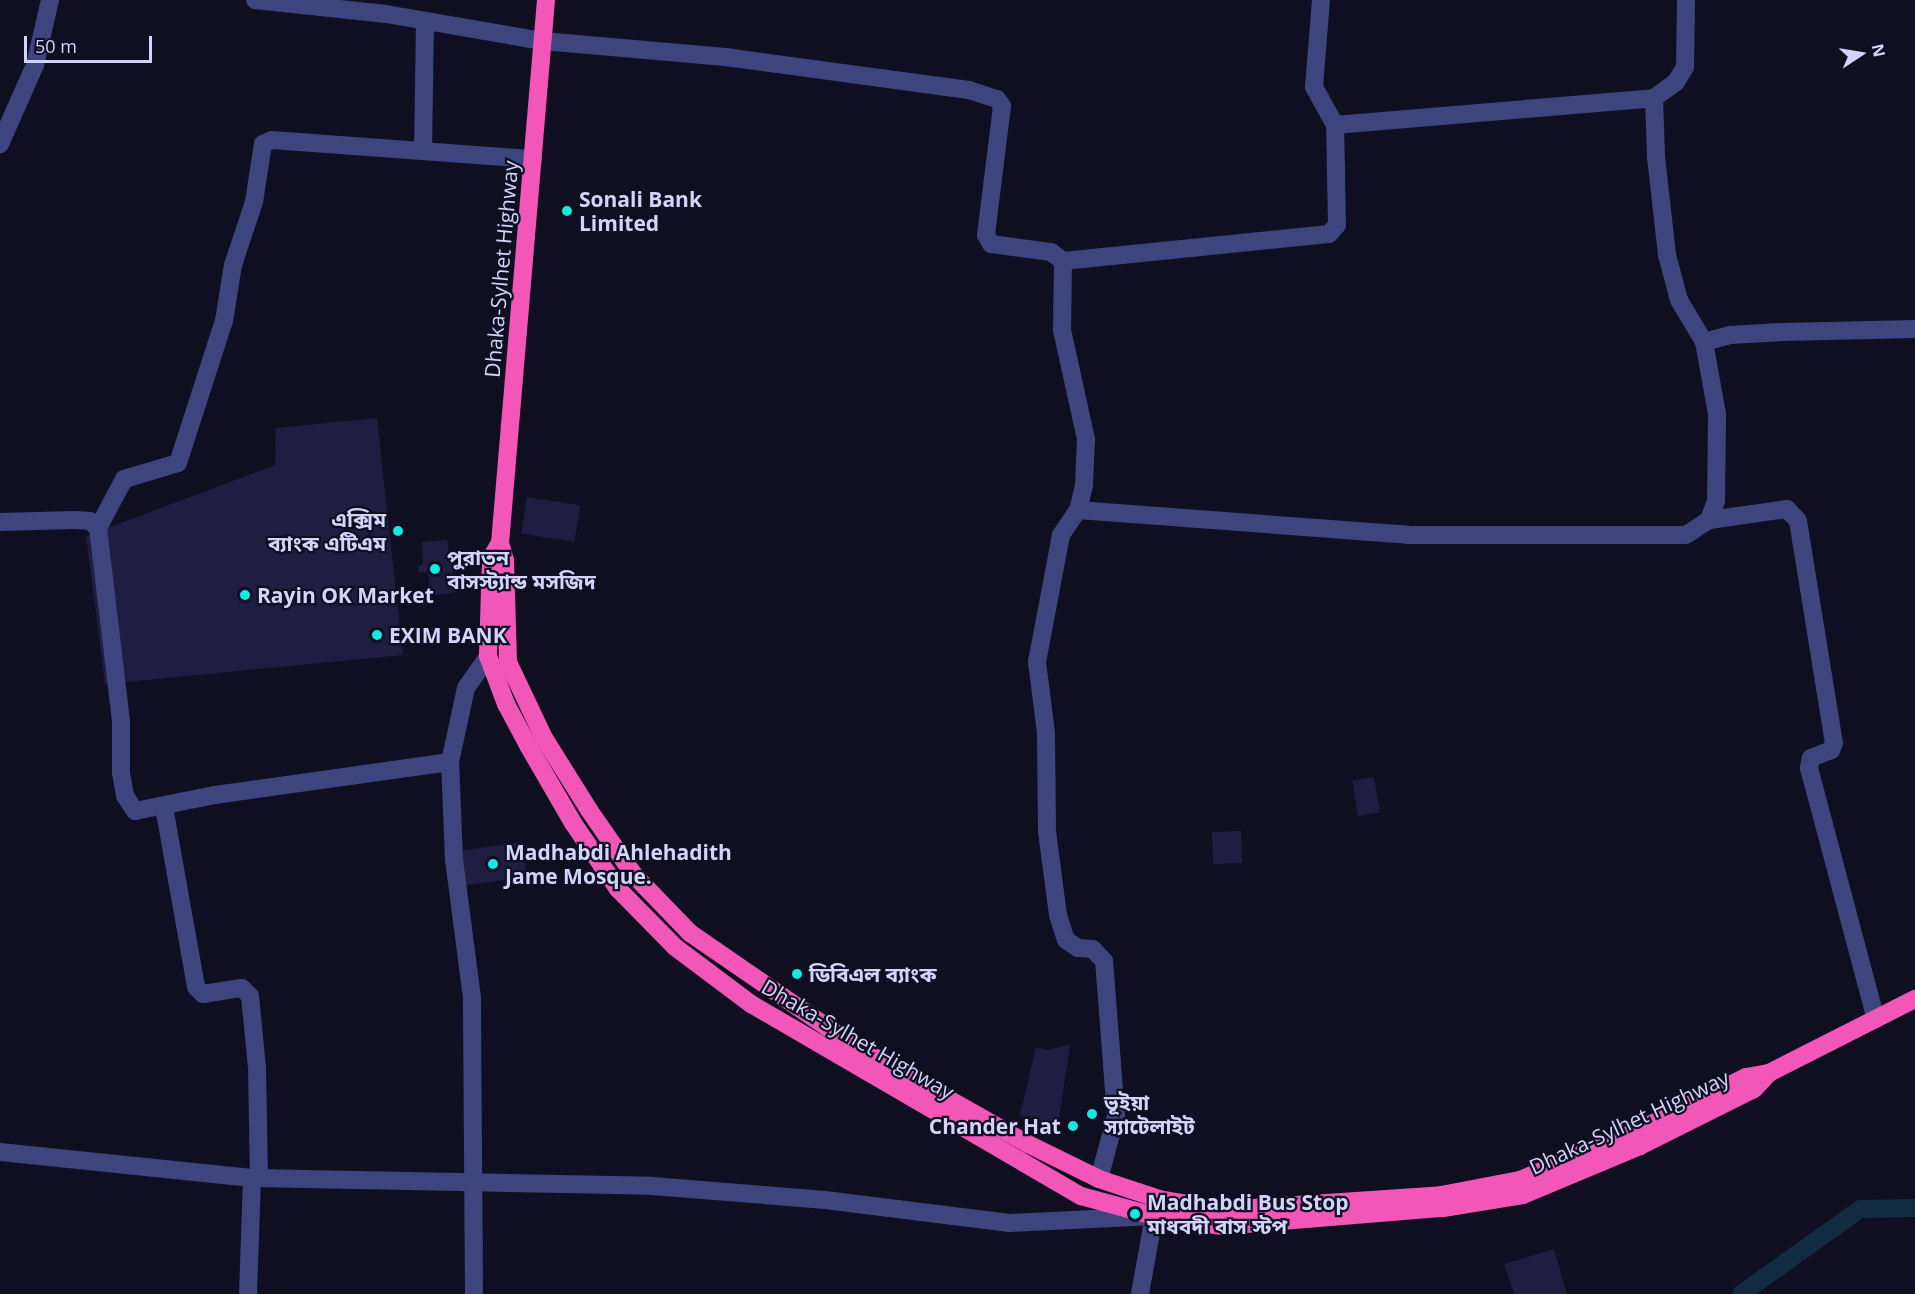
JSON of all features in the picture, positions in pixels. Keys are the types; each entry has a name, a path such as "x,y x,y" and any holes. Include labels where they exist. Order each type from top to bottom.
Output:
{"highway":[{"name":"Dhaka-Sylhet Highway","path":"546,0 500,543 505,560 508,662 544,738 634,875 690,933 854,1045 1028,1144 1099,1179 1159,1199 1222,1210 1441,1195 1520,1180 1633,1133 1746,1077 1768,1073 1915,999"},
{"name":"Dhaka-Sylhet Highway","path":"500,543 491,558 488,656 506,704 573,823 618,889 675,947 751,1004 832,1054 1081,1196 1154,1215 1222,1226 1443,1208 1523,1195 1640,1146 1754,1089 1768,1073"}],"street":[{"path":"0,144 35,65 50,0"},
{"path":"255,0 425,21 543,41 725,57 969,90 997,99 1002,106 986,235 991,244 1051,252 1063,261 1329,234 1336,225 1335,125 1314,87 1321,0"},
{"path":"1335,125 1654,98 1676,82 1685,67 1686,0"},
{"path":"423,150 425,21"},
{"path":"1654,98 1667,255 1679,300 1704,342 1717,414 1716,501 1709,520"},
{"path":"450,762 214,795 164,807 135,811 125,796 121,721 98,528 124,479 178,463 224,321 233,265 254,202 263,144 272,140 533,159"},
{"path":"1063,261 1062,330 1086,439 1084,485 1078,510 1061,535 1037,662 1046,733 1047,831 1058,915 1066,940 1078,948 1093,949 1104,961 1116,1116 1099,1179"},
{"path":"1704,342 1730,335 1915,329"},
{"path":"1078,510 1408,535 1686,535 1709,520 1787,509 1798,521 1834,744 1831,750 1811,758 1809,768 1876,1019"},
{"path":"0,522 83,520 98,528"},
{"path":"474,1294 472,998 454,860 450,762 466,688 488,656"},
{"path":"164,807 196,987 203,994 242,988 250,996 257,1067 256,1178 248,1294"},
{"path":"0,1152 256,1178 652,1186 825,1200 1010,1223 1154,1215 1140,1294"}],"building":[{"name":"Rayin OK Market","path":"377,418 403,655 105,684 86,536 275,465 276,428"},
{"path":"527,497 580,505 575,542 521,534"},
{"name":"পুরাতন বাসস্ট্যান্ড মসজিদ","path":"447,540 456,592 430,596 428,572 418,572 418,567 423,564 422,542"},
{"path":"1374,777 1380,813 1358,816 1352,780"},
{"path":"1241,831 1242,863 1213,864 1212,832"},
{"name":"Madhabdi Ahlehadith Jame Mosque.","path":"522,842 527,877 463,886 458,851"},
{"path":"1070,1045 1058,1126 1020,1115 1036,1047 1047,1050"},
{"path":"1554,1249 1567,1294 1514,1294 1504,1264"}],"waterway":[{"path":"1741,1294 1860,1209 1915,1208"}],"place":[{"name":"Sonali Bank Limited","path":"567,211"},
{"name":"এক্সিম ব্যাংক এটিএম","path":"398,531"},
{"name":"পুরাতন বাসস্ট্যান্ড মসজিদ","path":"435,569"},
{"name":"Rayin OK Market","path":"245,595"},
{"name":"EXIM BANK","path":"377,635"},
{"name":"Madhabdi Ahlehadith Jame Mosque.","path":"493,864"},
{"name":"ডিবিএল ব্যাংক","path":"797,974"},
{"name":"ভূইয়া স্যাটেলাইট","path":"1092,1114"},
{"name":"Chander Hat","path":"1073,1126"},
{"name":"Madhabdi Bus Stop মাধবদী বাস স্টপ","path":"1135,1214"}]}
